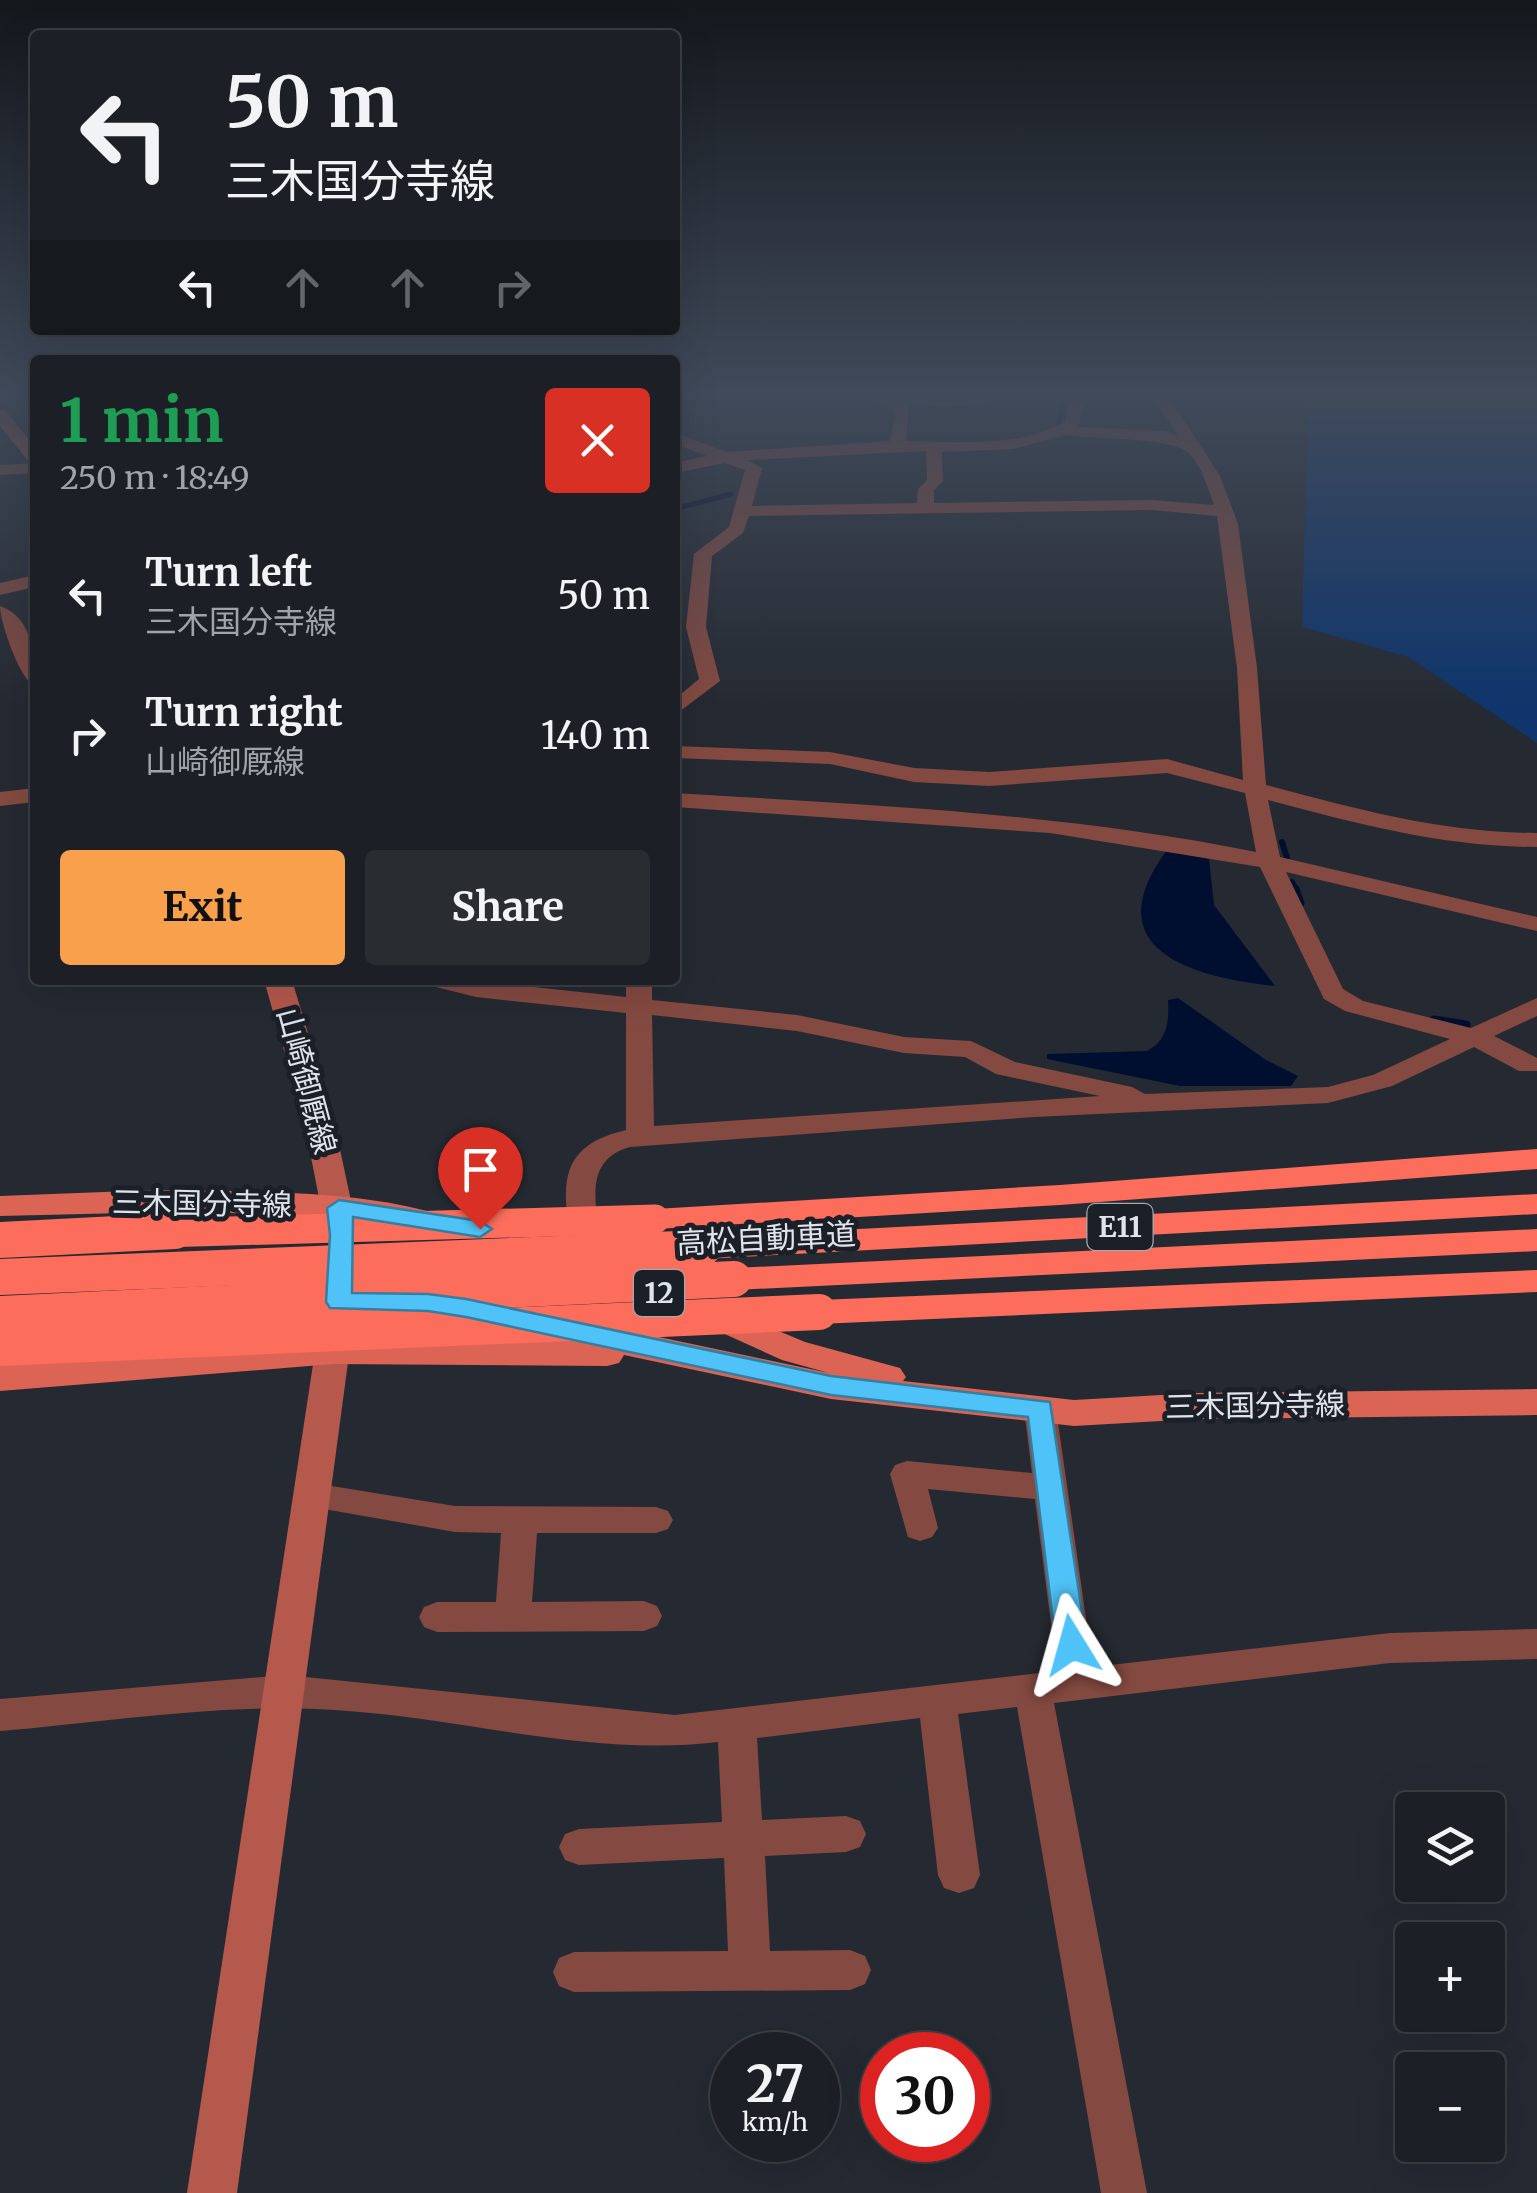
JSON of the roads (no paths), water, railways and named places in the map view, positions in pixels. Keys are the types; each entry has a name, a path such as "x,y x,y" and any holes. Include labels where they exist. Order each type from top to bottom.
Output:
{"highway":[{"path":"0,1240 194,1230 655,1220 1537,1159"},
{"name":"高松自動車道","path":"0,1277 704,1248 1537,1204"},
{"name":"高松自動車道","path":"0,1314 1537,1240"},
{"path":"0,1348 1537,1281"}],"main road":[{"name":"山崎御厩線","path":"212,2193 339,1302 339,1208 279,985"},
{"name":"三木国分寺線","path":"0,1206 162,1201 339,1208 514,1236 794,1351 973,1400"},
{"name":"三木国分寺線","path":"0,1330 339,1302 428,1302 504,1314 710,1363 831,1386 1074,1413 1196,1406 1537,1402"},
{"path":"0,1378 333,1352 570,1351 710,1363"}],"street":[{"path":"680,706 710,682 696,627 703,554 737,528 743,499"},
{"path":"925,499 925,506"},
{"path":"1221,499 1247,668 1255,788 1269,861 1334,994 1376,1013 1474,1037 1529,1064"},
{"path":"739,511 1152,505 1225,511"},
{"path":"0,588 30,582"},
{"path":"0,612 12,621 30,667"},
{"path":"680,752 830,758 914,774 989,778 1167,766 1378,822 1477,840 1537,840"},
{"path":"0,798 30,795"},
{"path":"680,800 1054,827 1269,861 1537,924"},
{"path":"459,985 476,989 640,992 672,1012 797,1023 904,1045 971,1049 1006,1068 1131,1093 1134,1102"},
{"path":"640,992 640,1138"},
{"path":"590,1266 580,1181 586,1161 604,1145 640,1138 1134,1102 1278,1100 1332,1094 1391,1076 1537,1006"},
{"path":"1040,1408 1077,1684"},
{"path":"920,1528 907,1474 1050,1488"},
{"path":"313,1496 455,1519 656,1520"},
{"path":"513,1617 520,1519"},
{"path":"437,1618 644,1616"},
{"path":"0,1715 286,1692 352,1695 675,1731 1390,1648 1537,1644"},
{"path":"1033,1690 1124,2193"},
{"path":"937,1701 959,1875"},
{"path":"737,1723 741,1840 748,1863 750,1972"},
{"path":"579,1847 846,1834"},
{"path":"574,1972 850,1970"}],"waterway":[{"path":"680,508 711,499"},
{"path":"1282,842 1287,858"},
{"path":"1292,882 1296,891"},
{"path":"1295,889 1300,903"},
{"path":"1434,1020 1466,1025"}]}
